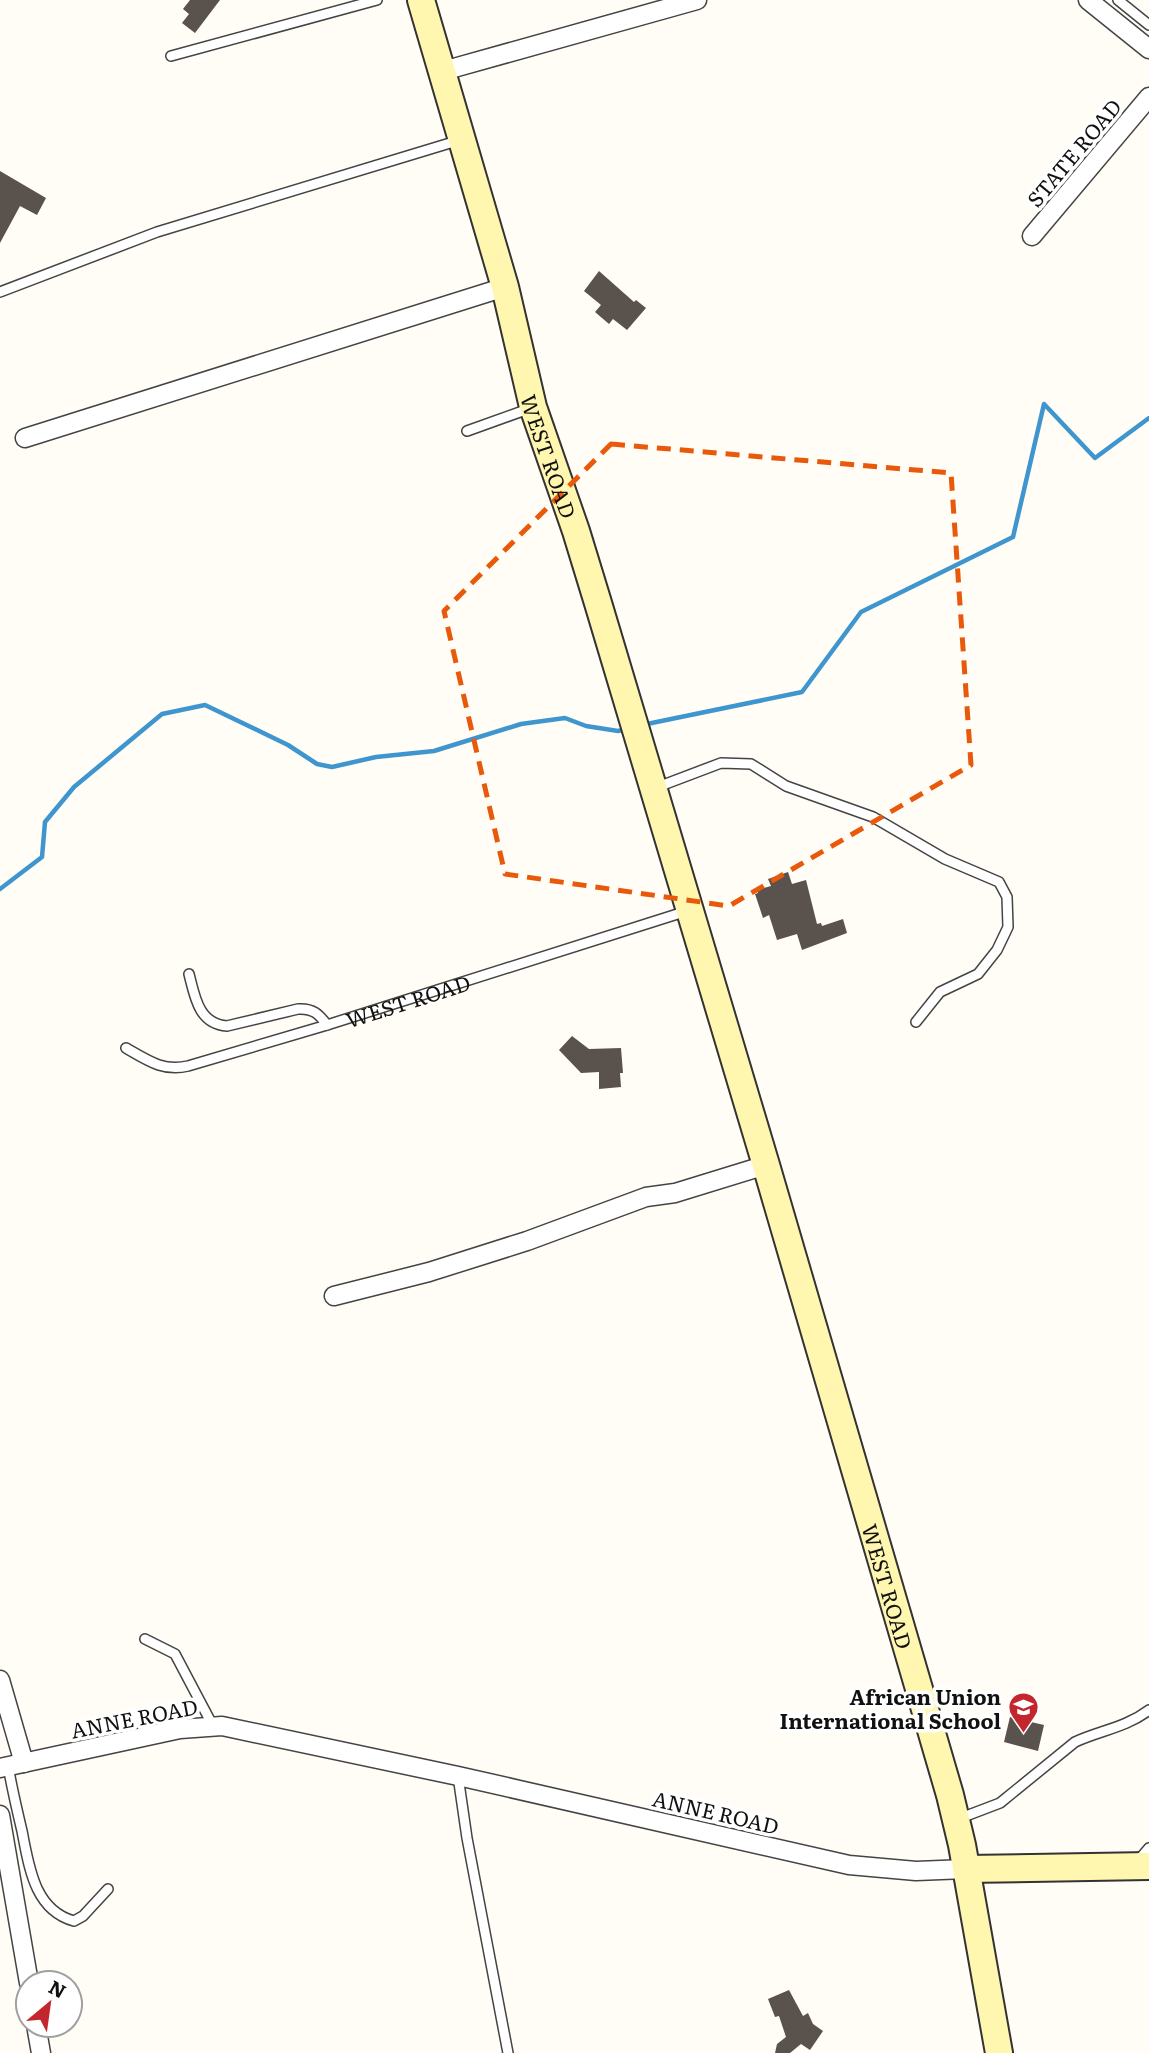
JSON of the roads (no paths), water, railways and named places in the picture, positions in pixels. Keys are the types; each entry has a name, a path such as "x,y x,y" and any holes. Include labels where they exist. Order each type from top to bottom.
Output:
{"street":[{"name":"WEST ROAD","path":"421,0 505,287 533,407 576,531 622,683 766,1165 956,1819 999,2053"},
{"path":"443,71 697,0"},
{"path":"1088,0 1149,49"},
{"name":"STATE ROAD","path":"1032,236 1149,97"},
{"path":"25,439 505,287"},
{"path":"334,1296 429,1272 515,1245 646,1196 675,1193 766,1165"},
{"path":"0,1680 11,1766"},
{"name":"ANNE ROAD","path":"11,1766 180,1729 213,1726 264,1733 849,1865 916,1871 966,1869"},
{"path":"0,1815 27,1969"},
{"path":"966,1869 1144,1860"}],"lane":[{"path":"171,56 377,0"},
{"path":"1118,0 1149,25"},
{"path":"0,292 156,232 462,140"},
{"path":"467,431 533,407"},
{"path":"653,789 722,763 751,764 786,786 873,817 945,859 999,883 1007,897 1008,927 997,950 978,974 940,992 916,1022"},
{"name":"WEST ROAD","path":"126,1048 155,1065 177,1069 327,1025 689,910"},
{"path":"189,974 202,1014 218,1026 227,1027 308,1008 319,1014 327,1025"},
{"path":"145,1639 175,1654 213,1726"},
{"path":"956,1819 1000,1803 1075,1742 1126,1725 1149,1710"},
{"path":"11,1766 34,1884 51,1909 61,1918 74,1921 83,1916 108,1889"},
{"path":"458,1776 508,2053"}],"waterway":[{"path":"642,725 802,692 861,612 1013,537 1044,404 1095,458 1149,418"},
{"path":"0,889 42,857 45,822 74,787 162,714 205,705 288,745 317,764 332,767 376,757 434,751 521,724 565,718 586,726 618,731 627,729"}],"place":[{"name":"African Union International School","path":"1024,1734"}]}
